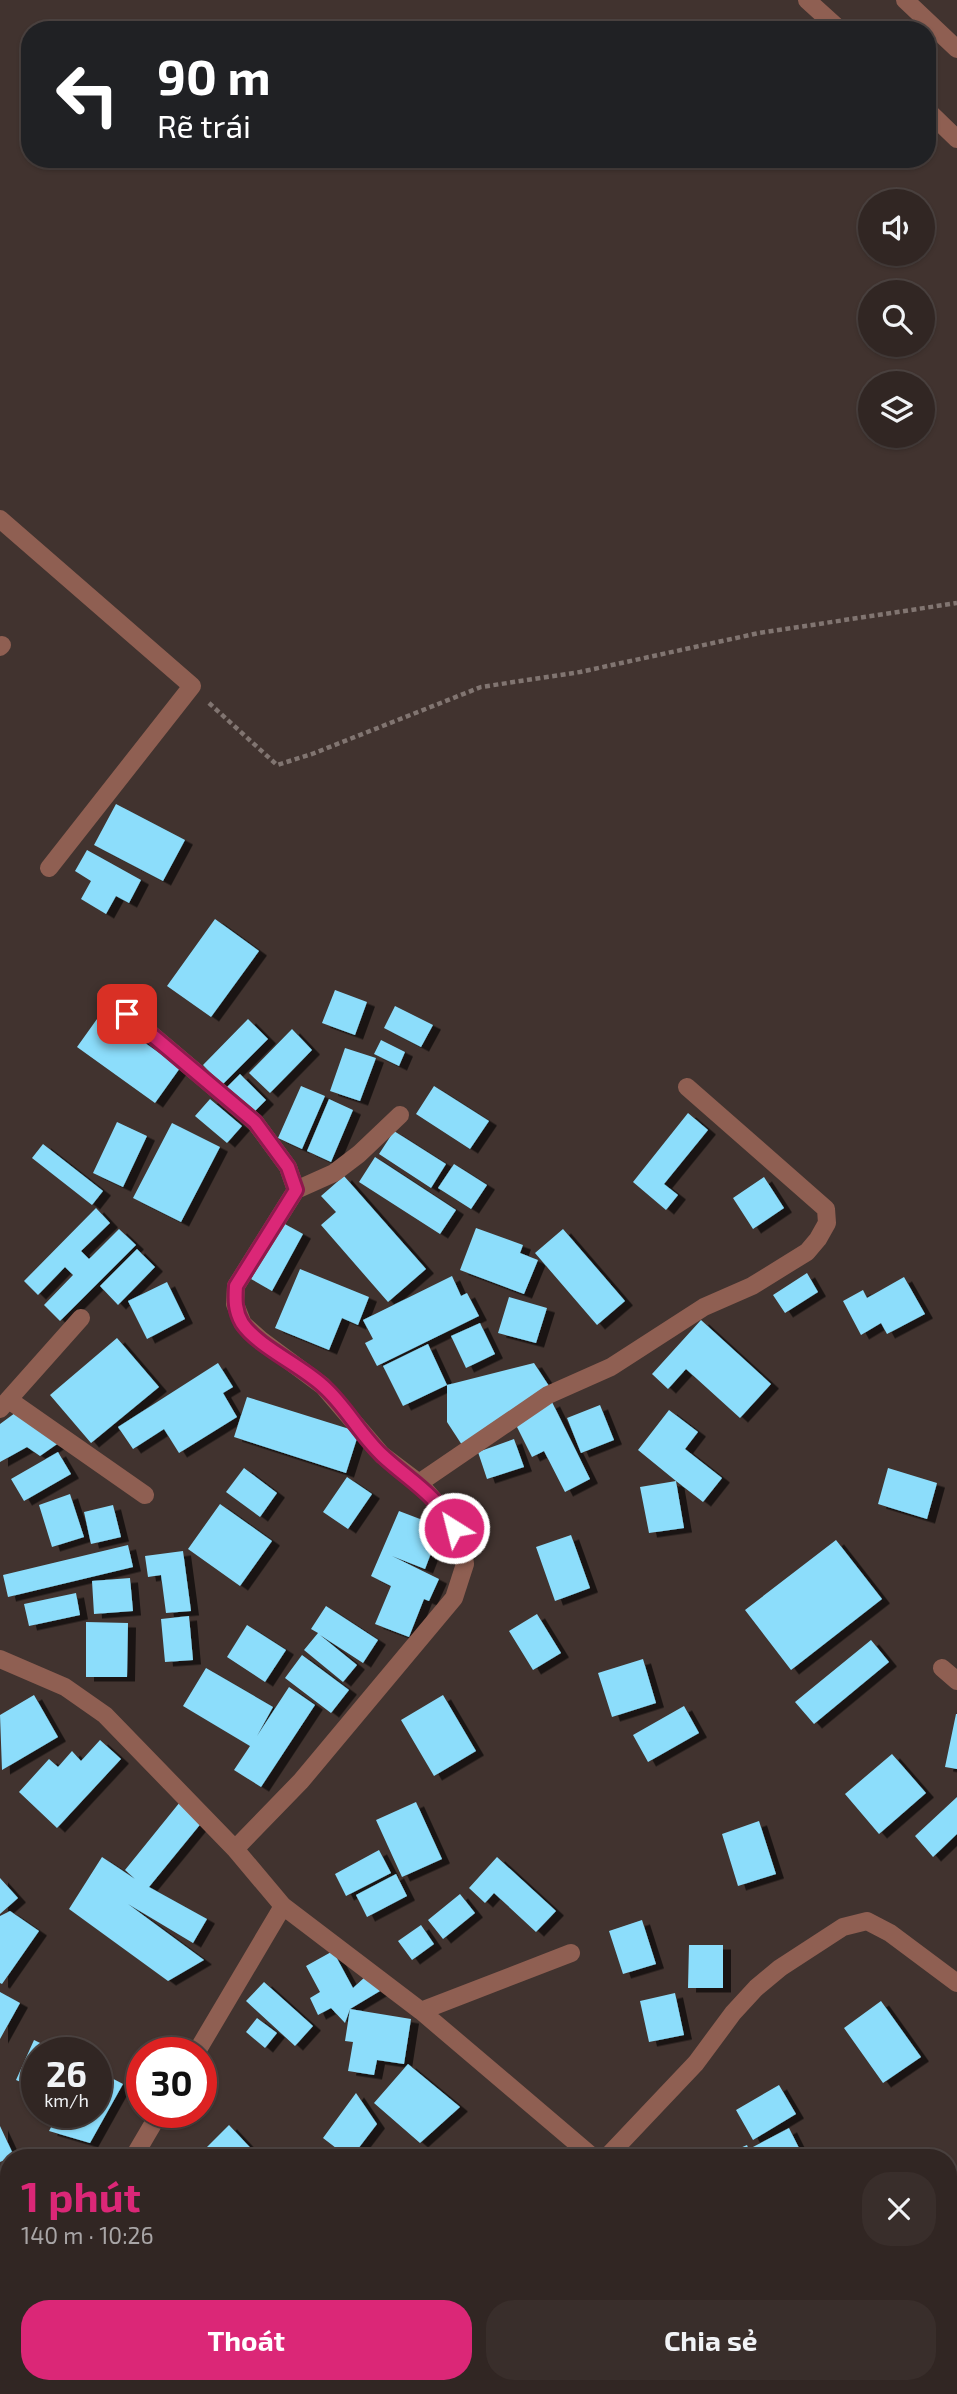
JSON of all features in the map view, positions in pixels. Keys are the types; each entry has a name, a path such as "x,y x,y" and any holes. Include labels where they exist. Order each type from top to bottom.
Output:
{"street":[{"path":"807,0 830,21"},
{"path":"905,0 927,21"},
{"path":"936,29 957,49"},
{"path":"936,119 957,139"},
{"path":"0,519 192,686 49,868"},
{"path":"106,996 255,1122 288,1167 296,1190"},
{"path":"419,1483 548,1395 611,1367 704,1307 752,1286 807,1252 818,1239 827,1223 826,1209 687,1087"},
{"path":"235,1849 301,1781 454,1598 465,1564 461,1542 447,1514 419,1483 382,1455 323,1386 243,1324 235,1304 236,1286 296,1190 334,1173 359,1154 400,1115"},
{"path":"81,1318 4,1404 145,1495"},
{"path":"0,1659 65,1687 105,1715 235,1849 283,1906 421,2011 583,2149"},
{"path":"942,1668 957,1681"},
{"path":"205,2037 283,1906"},
{"path":"615,2149 696,2063 733,2013 756,1988 780,1968 843,1927 867,1921 890,1933 957,1983"},
{"path":"421,2011 571,1953"},
{"path":"138,2149 151,2128"}],"path":[{"path":"192,686 277,765 312,754 481,687 580,672 759,633 957,603"}],"building":[{"path":"116,804 185,840 163,881 94,845"},
{"path":"87,850 141,880 129,903 116,896 106,914 81,899 91,881 75,871"},
{"path":"215,919 259,951 211,1017 167,986"},
{"path":"335,990 367,1002 355,1035 322,1023"},
{"path":"395,1006 433,1025 421,1047 384,1028"},
{"path":"102,1012 180,1068 155,1103 77,1047"},
{"path":"248,1019 268,1039 222,1085 203,1065"},
{"path":"292,1029 312,1050 270,1093 249,1073"},
{"path":"381,1040 405,1052 399,1066 374,1054"},
{"path":"345,1048 376,1058 360,1101 330,1091"},
{"path":"240,1074 266,1100 252,1114 226,1088"},
{"path":"301,1086 325,1096 302,1149 278,1138"},
{"path":"434,1086 489,1121 470,1149 416,1114"},
{"path":"210,1099 242,1126 227,1143 195,1116"},
{"path":"329,1099 353,1110 331,1162 307,1151"},
{"path":"688,1113 708,1130 664,1184 678,1195 666,1210 633,1182"},
{"path":"117,1122 147,1136 123,1187 93,1173"},
{"path":"172,1123 220,1147 181,1222 133,1198"},
{"path":"394,1131 446,1164 431,1188 379,1154"},
{"path":"43,1144 103,1191 92,1205 32,1158"},
{"path":"375,1157 456,1210 440,1234 359,1182"},
{"path":"454,1164 487,1185 471,1209 438,1188"},
{"path":"344,1176 426,1269 388,1302 321,1225 336,1212 321,1196"},
{"path":"764,1177 784,1208 753,1229 733,1198"},
{"path":"96,1208 110,1223 81,1251 89,1259 119,1229 136,1245 60,1321 44,1305 73,1275 65,1267 38,1295 24,1281"},
{"path":"283,1223 303,1234 272,1291 251,1279"},
{"path":"476,1228 523,1245 520,1253 538,1260 524,1294 460,1270"},
{"path":"563,1229 625,1301 597,1325 535,1253"},
{"path":"137,1249 155,1267 118,1305 100,1286"},
{"path":"300,1269 369,1297 358,1325 342,1318 329,1350 275,1328"},
{"path":"807,1273 818,1292 785,1313 773,1295"},
{"path":"452,1276 461,1296 467,1293 479,1316 377,1366 365,1343 373,1339 363,1320"},
{"path":"904,1277 925,1314 887,1334 881,1323 861,1335 843,1301 863,1290 867,1298"},
{"path":"167,1282 185,1319 147,1339 128,1301"},
{"path":"509,1297 547,1308 536,1343 498,1333"},
{"path":"701,1320 771,1384 740,1418 686,1369 668,1389 652,1374"},
{"path":"480,1323 495,1354 466,1368 451,1336"},
{"path":"117,1338 159,1387 91,1443 50,1395"},
{"path":"428,1344 447,1385 403,1406 383,1366"},
{"path":"218,1363 233,1387 223,1393 237,1417 179,1453 164,1429 133,1449 118,1427"},
{"path":"534,1363 549,1386 462,1445 447,1422 447,1385"},
{"path":"247,1397 359,1432 346,1473 234,1437"},
{"path":"552,1402 590,1479 565,1492 544,1451 532,1457 514,1421"},
{"path":"600,1405 614,1440 581,1453 567,1418"},
{"path":"669,1410 698,1432 685,1449 722,1478 703,1502 638,1450"},
{"path":"15,1413 60,1442 40,1456 27,1447 0,1462 0,1424"},
{"path":"514,1439 524,1467 487,1479 478,1452"},
{"path":"58,1452 71,1474 24,1501 11,1479"},
{"path":"244,1468 277,1493 260,1517 226,1492"},
{"path":"888,1468 937,1483 927,1519 878,1504"},
{"path":"347,1477 372,1494 348,1529 323,1512"},
{"path":"676,1481 684,1528 649,1533 640,1487"},
{"path":"70,1494 84,1537 52,1547 39,1505"},
{"path":"220,1504 272,1541 240,1586 188,1549"},
{"path":"113,1505 121,1537 91,1544 84,1512"},
{"path":"399,1511 441,1527 425,1569 392,1556 439,1579 429,1601 424,1599 409,1637 375,1624 391,1586 371,1576"},
{"path":"571,1535 590,1588 555,1601 536,1547"},
{"path":"836,1540 882,1599 791,1670 745,1610"},
{"path":"128,1545 133,1567 8,1597 3,1575"},
{"path":"183,1551 191,1611 166,1613 161,1575 148,1577 145,1556"},
{"path":"130,1578 133,1611 94,1614 92,1581"},
{"path":"76,1593 80,1615 29,1626 24,1604"},
{"path":"326,1606 378,1640 363,1663 320,1635 357,1665 343,1682 304,1650 318,1633 311,1629"},
{"path":"537,1614 561,1653 533,1670 509,1631"},
{"path":"189,1616 193,1660 165,1662 161,1619"},
{"path":"86,1622 128,1623 127,1677 86,1677"},
{"path":"247,1625 286,1650 265,1682 227,1657"},
{"path":"871,1640 889,1662 814,1724 795,1702"},
{"path":"302,1655 349,1690 331,1713 285,1678"},
{"path":"643,1659 656,1703 612,1717 598,1673"},
{"path":"206,1668 273,1707 257,1736 289,1687 315,1705 261,1787 234,1770 250,1746 183,1706"},
{"path":"34,1695 58,1737 2,1770 0,1715"},
{"path":"443,1695 476,1751 434,1776 401,1720"},
{"path":"684,1706 699,1733 648,1762 633,1735"},
{"path":"957,1714 957,1769 945,1767"},
{"path":"100,1740 121,1759 57,1828 19,1792 49,1759 58,1767 72,1751 81,1761"},
{"path":"892,1754 926,1793 879,1834 845,1794"},
{"path":"957,1797 957,1834 933,1857 915,1836"},
{"path":"180,1802 203,1821 149,1887 207,1919 193,1943 128,1904 204,1960 168,1981 69,1909 102,1857 135,1879 125,1870"},
{"path":"416,1802 442,1859 402,1877 376,1820"},
{"path":"759,1821 776,1874 738,1886 722,1834"},
{"path":"379,1850 391,1873 346,1896 335,1874"},
{"path":"497,1857 556,1911 536,1932 494,1893 485,1903 469,1888"},
{"path":"396,1874 407,1896 367,1917 356,1895"},
{"path":"0,1878 18,1898 0,1914"},
{"path":"460,1894 475,1913 443,1939 428,1920"},
{"path":"10,1911 39,1931 2,1984 0,1916"},
{"path":"642,1920 656,1964 623,1974 609,1931"},
{"path":"421,1925 434,1944 412,1960 398,1941"},
{"path":"689,1945 723,1945 723,1988 688,1988"},
{"path":"333,1951 353,1988 366,1976 380,1991 350,2009 345,2023 331,2008 318,2015 310,1998 320,1992 306,1966"},
{"path":"264,1982 313,2026 295,2046 246,2001"},
{"path":"0,1992 20,2003 0,2039"},
{"path":"675,1993 684,2035 649,2042 640,2001"},
{"path":"881,2001 921,2057 883,2083 844,2028"},
{"path":"350,2009 411,2019 404,2064 377,2060 374,2075 348,2071 353,2042 345,2041"},
{"path":"257,2018 277,2033 265,2048 246,2032"},
{"path":"408,2064 460,2107 420,2143 374,2103"},
{"path":"21,2069 21,2082 16,2080"},
{"path":"112,2078 123,2084 112,2104"},
{"path":"779,2085 796,2114 753,2140 736,2110"},
{"path":"356,2093 377,2124 358,2149 337,2149 323,2138"},
{"path":"229,2125 252,2149 205,2149"},
{"path":"0,2126 11,2149 0,2149"},
{"path":"51,2128 98,2128 90,2143 49,2131"},
{"path":"789,2128 800,2149 752,2149"}],"route":[{"path":"127,1014 255,1122 288,1167 296,1190 236,1286 235,1304 243,1324 323,1386 382,1455 419,1483 447,1514 454,1528"}]}
